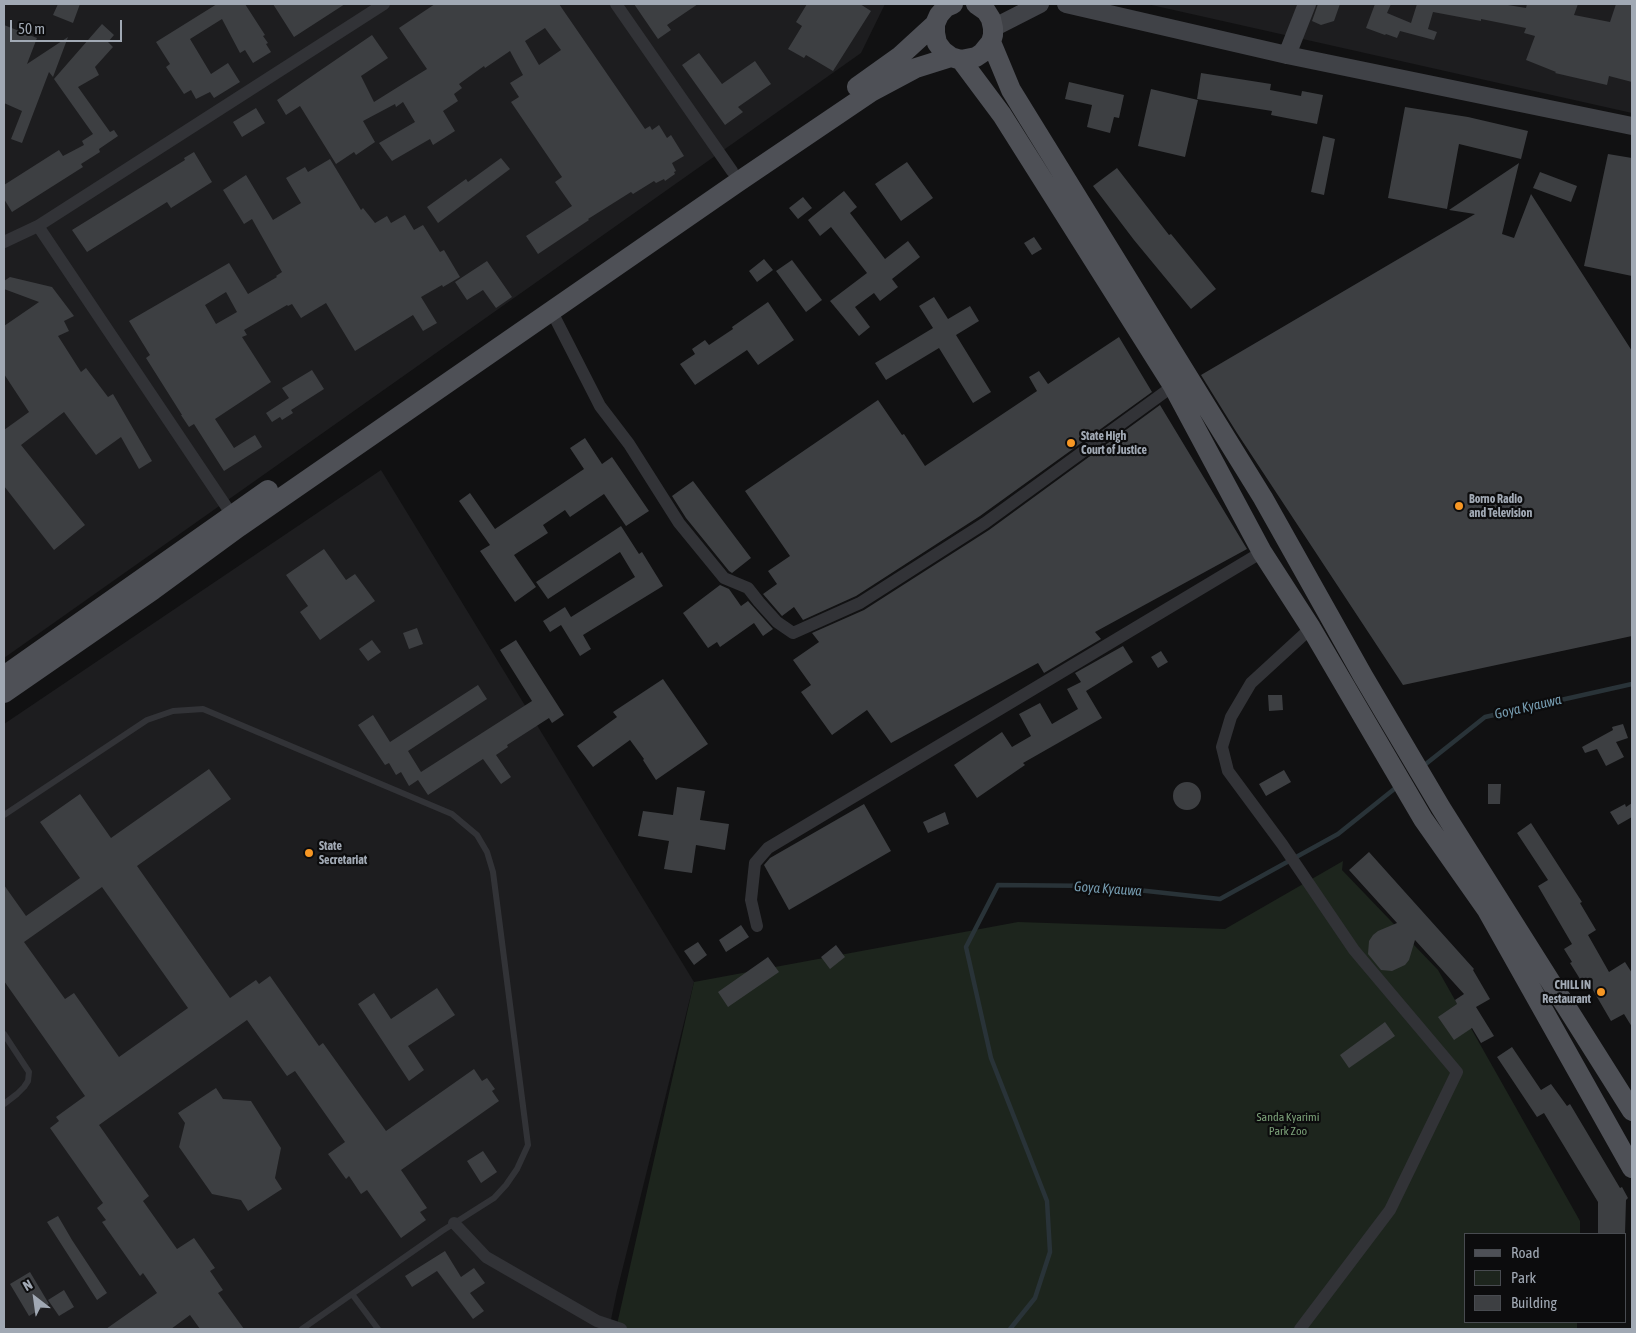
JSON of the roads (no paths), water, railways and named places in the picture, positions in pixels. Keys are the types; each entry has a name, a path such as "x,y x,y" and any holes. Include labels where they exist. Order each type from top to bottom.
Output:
{"main road":[{"path":"976,4 986,11 991,19 992,35 1005,77 1019,103 1263,498 1363,676 1441,808 1632,1111"},
{"path":"4,694 153,590 239,527 871,92 916,68 956,58 976,57 987,48 992,35 1040,4"},
{"path":"1066,4 1287,55 1632,126"},
{"path":"1287,55 1307,4"},
{"path":"4,676 232,515 871,78 899,57 940,11"},
{"path":"940,11 935,33 938,43 943,51 956,58 1002,115 1172,386 1262,552 1311,628 1423,819 1487,910 1632,1168"}],"street":[{"path":"4,242 38,226 384,4"},
{"path":"616,4 732,172"},
{"path":"38,226 232,515"},
{"path":"552,312 600,406 630,444 678,523 724,578 748,588 777,622 793,633 860,603 968,533 1172,386"},
{"path":"757,926 751,900 755,862 768,848 1262,552"},
{"path":"1300,1329 1390,1210 1457,1072 1354,950 1282,844 1228,771 1222,746 1231,717 1251,683 1311,628"},
{"path":"454,1223 486,1257 598,1321 621,1329"}],"lane":[{"path":"4,814 147,720 173,711 203,709 452,814 477,835 487,852 493,872 528,1145 518,1170 494,1198 454,1223 302,1329"},
{"path":"4,1034 29,1072 28,1081 24,1087 4,1104"},
{"path":"352,1294 378,1329"}],"waterway":[{"name":"Goya Kyauwa","path":"1422,767 1485,717 1632,684"},
{"name":"Goya Kyauwa","path":"1010,1329 1035,1298 1050,1252 1047,1201 991,1058 966,947 998,885 1101,886 1220,899 1338,834 1398,786"}],"place":[{"name":"State High Court of Justice","path":"1071,443"},
{"name":"Borno Radio and Television","path":"1459,506"},
{"name":"State Secretariat","path":"309,853"},
{"name":"CHILL IN Restaurant","path":"1601,992"}],"park label":[{"name":"Sanda Kyarimi Park Zoo","path":"1288,1124"}]}
